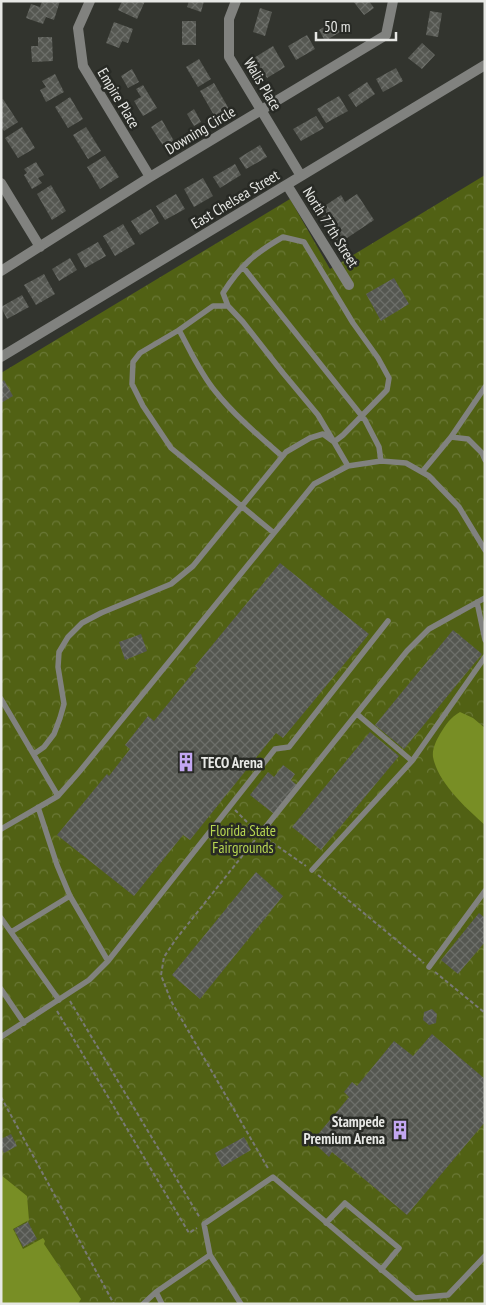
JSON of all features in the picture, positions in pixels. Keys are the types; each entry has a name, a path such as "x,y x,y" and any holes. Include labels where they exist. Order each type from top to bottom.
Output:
{"street":[{"name":"Empire Place","path":"90,1 78,28 83,66 150,178"},
{"name":"Walis Place","path":"236,1 228,19 229,57 301,176"},
{"name":"Downing Circle","path":"1,271 386,34 393,1"},
{"name":"East Chelsea Street","path":"1,357 485,65"},
{"path":"1,182 40,247"},
{"name":"North 77th Street","path":"287,185 349,285"}],"lane":[{"path":"334,442 387,390 389,378 304,242 283,238 260,250 235,275 223,293 228,306 318,415 348,466"},
{"path":"243,267 362,416 379,447 381,461"},
{"path":"228,306 213,306 179,330 140,353 133,362 132,384 143,406 171,448 274,533"},
{"path":"179,330 214,390 238,416 282,456"},
{"path":"422,472 452,437 485,387"},
{"path":"34,754 44,747 54,734 60,718 64,704 60,686 58,660 59,652 68,637 82,624 95,617 171,584 193,566 240,506 286,452 310,438 323,434 334,442"},
{"path":"452,437 468,439 482,453 485,460"},
{"path":"1,829 58,796 314,484 348,466 381,461 406,463 429,476 459,507 485,550"},
{"path":"478,538 485,532"},
{"path":"260,834 407,651 430,630 485,598"},
{"path":"477,602 485,640"},
{"path":"1,1037 89,980 108,961 275,749 289,747 388,621"},
{"path":"312,870 412,761 485,657"},
{"path":"1,699 58,796"},
{"path":"357,714 412,761"},
{"path":"38,807 57,865 70,896 108,961"},
{"path":"429,967 485,891"},
{"path":"11,932 70,896"},
{"path":"1,918 59,1000"},
{"path":"1,988 24,1023"},
{"path":"241,1304 210,1255 204,1224 273,1177 415,1298 448,1295 485,1256"},
{"path":"326,1223 344,1203 399,1248 381,1270"},
{"path":"143,1304 156,1292 210,1255"},
{"path":"156,1292 162,1304"}],"path":[{"path":"230,805 260,834 312,870 485,1013"},
{"path":"260,834 176,939 164,957 161,975 171,1001 273,1177"},
{"path":"53,1004 189,1233 204,1224 67,995"},
{"path":"1,1097 114,1304"}],"green space":[{"name":"Florida State Fairgrounds","path":"485,175 485,1304 1,1304 1,373 290,199 330,269"}],"shaded area":[{"path":"460,712 473,718 485,728 485,825 462,803 447,785 436,767 433,757 434,748 440,734 448,722"},
{"path":"1,1175 27,1196 29,1220 13,1229 23,1249 43,1238 44,1244 81,1299 78,1304 1,1304"}],"building":[{"path":"42,1 60,1 54,20 46,17 43,24 26,18 31,4 40,7"},
{"path":"122,1 145,1 137,19 118,10"},
{"path":"189,1 204,1 201,12 187,7"},
{"path":"353,1 369,1 374,8 364,15"},
{"path":"260,8 272,12 265,36 253,32"},
{"path":"430,11 442,13 438,37 426,35"},
{"path":"182,21 196,21 196,45 182,45"},
{"path":"334,21 340,32 325,41 319,30"},
{"path":"114,22 133,29 128,43 122,41 119,48 106,43"},
{"path":"307,35 315,49 296,60 288,46"},
{"path":"38,37 52,37 53,61 32,62 31,46 38,46"},
{"path":"422,43 435,55 422,69 408,58"},
{"path":"273,46 285,67 267,78 254,58"},
{"path":"199,59 211,79 198,87 186,67"},
{"path":"396,68 403,81 383,92 376,79"},
{"path":"132,69 139,82 128,88 121,76"},
{"path":"55,74 64,92 46,102 40,90 46,87 42,81"},
{"path":"367,82 375,94 356,107 348,95"},
{"path":"214,83 229,109 215,117 200,91"},
{"path":"143,85 157,108 143,116 134,101 141,97 136,89"},
{"path":"339,96 348,111 326,123 317,109"},
{"path":"70,97 83,119 68,128 55,107"},
{"path":"3,99 18,122 4,131 1,127 1,100"},
{"path":"194,109 201,122 194,126 187,114"},
{"path":"316,116 324,128 301,141 293,129"},
{"path":"162,120 174,141 164,147 151,127"},
{"path":"22,127 35,148 18,158 5,138"},
{"path":"86,127 101,151 88,159 73,135"},
{"path":"260,145 267,157 246,169 239,158"},
{"path":"105,156 119,177 100,189 87,167"},
{"path":"36,162 44,175 38,178 42,183 32,189 24,175 27,173 24,169"},
{"path":"235,164 241,175 220,188 213,177"},
{"path":"203,178 213,196 194,207 184,189"},
{"path":"51,185 66,211 52,220 37,194"},
{"path":"176,194 185,209 165,220 156,206"},
{"path":"357,194 374,220 338,244 321,218 327,214 323,207 341,195 345,202"},
{"path":"151,209 159,223 140,235 131,221"},
{"path":"123,224 135,244 115,256 103,236"},
{"path":"98,242 106,256 85,268 77,254"},
{"path":"70,258 77,270 59,281 52,269"},
{"path":"44,274 55,294 36,305 24,285"},
{"path":"394,278 409,304 381,321 366,294"},
{"path":"22,295 29,307 7,319 1,307"},
{"path":"4,380 13,396 1,403 1,382"},
{"path":"280,563 369,634 283,738 276,733 190,840 183,835 134,896 57,835 130,749 125,745 148,716 154,721 197,668 195,666"},
{"path":"453,630 482,654 404,749 375,725"},
{"path":"141,634 147,651 125,660 119,642"},
{"path":"370,732 399,756 321,850 292,827"},
{"path":"283,765 295,774 291,780 297,785 274,814 250,795 268,772 274,777"},
{"path":"256,872 283,896 200,999 172,975"},
{"path":"479,913 485,918 485,942 458,974 441,960"},
{"path":"432,1009 437,1014 436,1023 429,1025 423,1020 424,1012"},
{"name":"Stampede Premium Arena","path":"432,1034 485,1079 485,1122 407,1215 332,1152 329,1157 315,1144 318,1140 315,1138 349,1097 344,1092 352,1082 357,1086 394,1041 413,1056"},
{"path":"11,1134 17,1146 4,1153 1,1148 1,1139"},
{"path":"244,1137 251,1150 222,1167 215,1153"},
{"path":"28,1222 37,1239 23,1247 14,1229"}],"place":[{"name":"TECO Arena","path":"186,762"},
{"name":"Stampede Premium Arena","path":"400,1130"}]}
